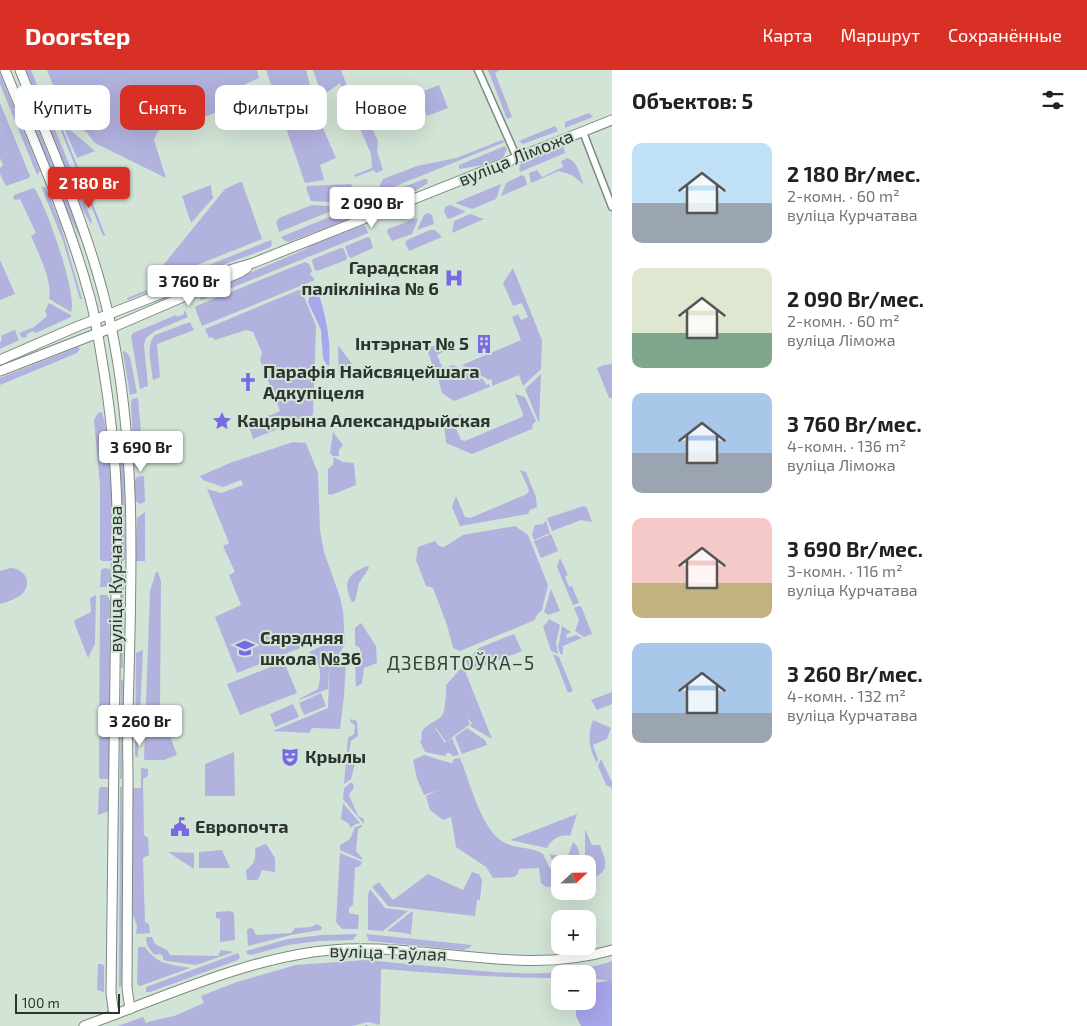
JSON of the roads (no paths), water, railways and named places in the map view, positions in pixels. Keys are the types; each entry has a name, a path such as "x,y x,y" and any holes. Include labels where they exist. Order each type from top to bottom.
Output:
{"main road":[{"name":"вуліца Курчатава","path":"5,70 68,226 90,295 98,333 110,413 116,474 112,993 114,1015"},
{"name":"вуліца Курчатава","path":"20,70 91,250 111,328 122,401 129,472 130,509 127,988 130,1009"},
{"name":"вуліца Ліможа","path":"0,360 95,320 198,280 253,263 612,120"},
{"name":"вуліца Ліможа","path":"0,372 111,328 241,272 253,263"},
{"path":"115,674 129,674"},
{"name":"вуліца Таўлая","path":"84,1026 227,974 273,959 308,952 362,948 520,960 585,957 612,950"}],"street":[{"path":"478,70 517,158"},
{"path":"583,132 612,207"}],"waterway":[{"path":"62,130 104,235"}],"place":[{"name":"Гарадская паліклініка № 6","path":"454,278"},
{"name":"Інтэрнат № 5","path":"484,344"},
{"name":"Парафія Найсвяцейшага Адкупіцеля","path":"248,382"},
{"name":"Кацярына Александрыйская","path":"222,421"},
{"name":"Сярэдняя школа №36","path":"245,648"},
{"name":"Крылы","path":"290,757"},
{"name":"Европочта","path":"180,827"}],"district":[{"name":"ДЗЕВЯТОЎКА–5","path":"461,663"}]}
